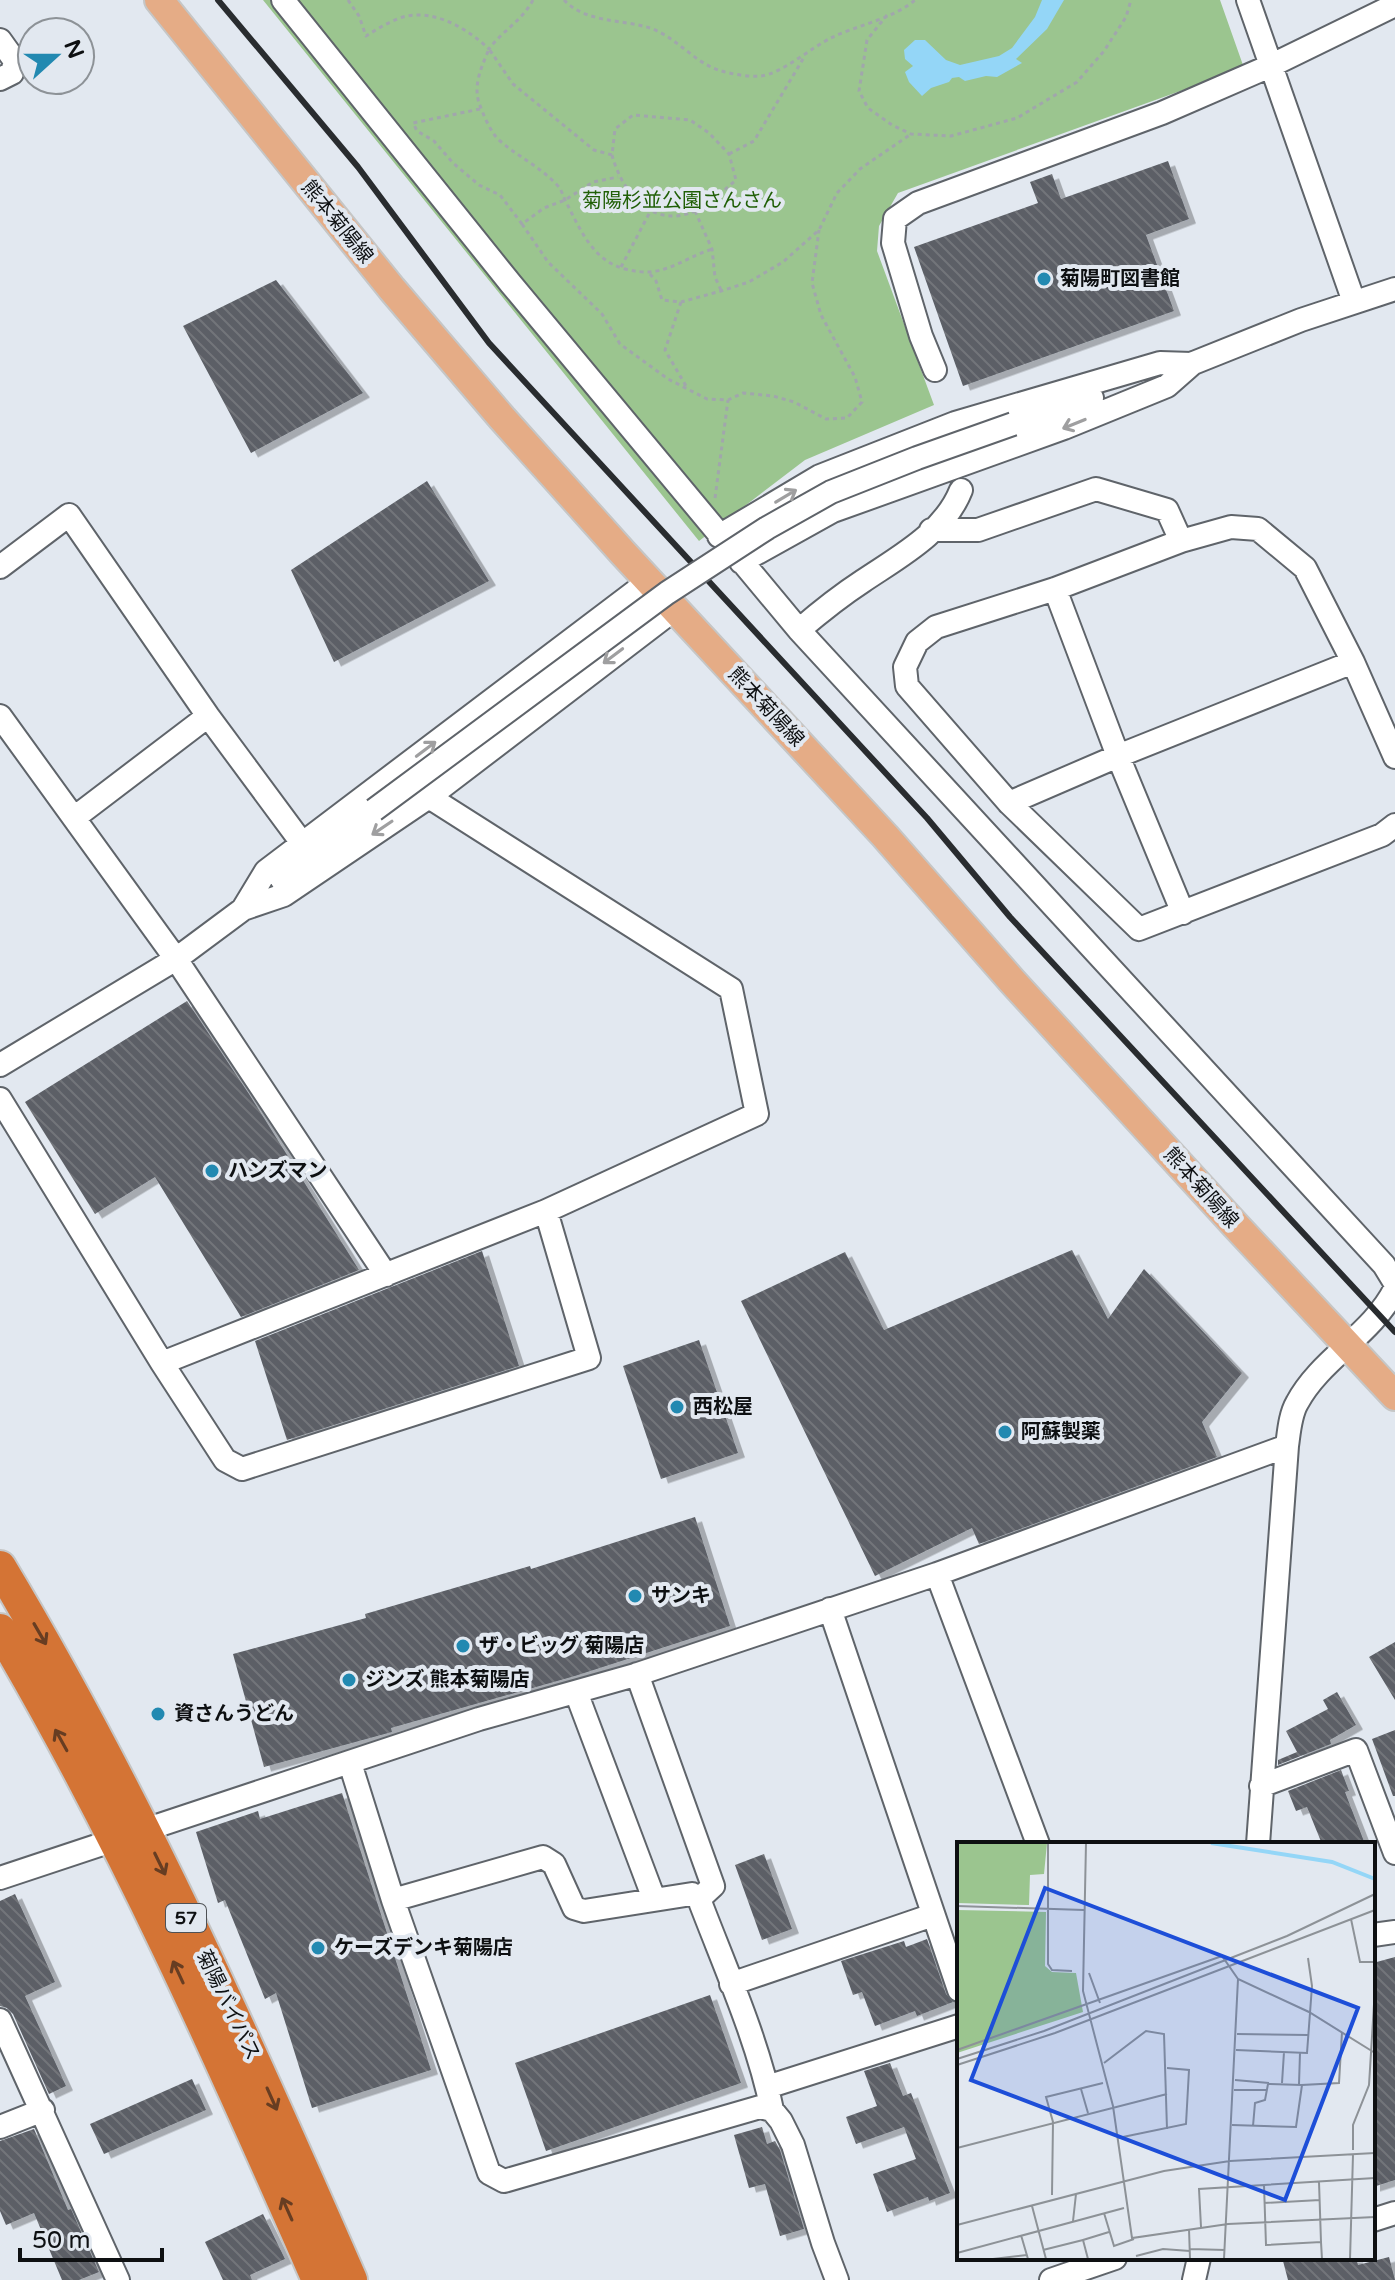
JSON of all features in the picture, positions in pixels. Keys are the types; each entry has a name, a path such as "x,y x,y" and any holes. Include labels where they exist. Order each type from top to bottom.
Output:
{"highway":[{"name":"菊陽バイパス","path":"0,1567 88,1721 130,1835 235,2092 318,2280"},
{"name":"菊陽バイパス","path":"0,1630 130,1835 265,2082 351,2280"}],"main road":[{"name":"熊本菊陽線","path":"159,0 392,289 502,418 885,836 1226,1216 1395,1396"}],"street":[{"path":"283,0 511,284 799,630 1384,1265 1395,1283"},
{"path":"1248,0 1354,302"},
{"path":"935,370 921,336 893,243 895,219 918,203 1162,113 1270,66 1395,5"},
{"path":"0,40 15,61 12,73 0,79"},
{"path":"0,1065 176,959 667,593 767,528 831,492 917,458 1192,364 1301,320 1395,289"},
{"path":"719,536 820,476 955,423 1160,363 1192,364"},
{"path":"741,562 833,511 1064,428 1167,386 1192,364"},
{"path":"931,530 978,530 1096,489 1167,510 1181,541"},
{"path":"799,630 827,606 911,549 953,510 961,490"},
{"path":"0,567 69,515 208,716 302,843"},
{"path":"1395,757 1353,662 1305,568 1258,529 1231,527 1181,541 1055,589 936,627 917,642 905,667 907,686 1009,803 1139,929 1382,835 1395,825"},
{"path":"243,909 266,871 649,581"},
{"path":"1055,589 1118,756 1183,913"},
{"path":"243,909 284,895 429,797 675,609"},
{"path":"1009,803 1353,662"},
{"path":"0,716 176,959 386,1275"},
{"path":"74,818 208,716"},
{"path":"162,1363 546,1211 757,1114 731,989 429,797"},
{"path":"0,1099 225,1460 242,1469 589,1358 546,1211"},
{"path":"1258,1842 1287,1446 1295,1406 1315,1375 1387,1305 1395,1289"},
{"path":"0,1878 479,1719 637,1674 937,1574 1287,1446"},
{"path":"937,1574 1037,1842"},
{"path":"830,1609 957,1984"},
{"path":"637,1674 713,1886 699,1899"},
{"path":"576,1692 654,1899"},
{"path":"1261,1786 1356,1750 1395,1853"},
{"path":"350,1763 393,1900 489,2173 504,2181 760,2107 770,2098 957,2027"},
{"path":"393,1900 543,1857 554,1864 574,1908 584,1911 692,1894 699,1899 770,2098 793,2145 837,2280"},
{"path":"731,1984 933,1915"},
{"path":"1375,1935 1395,1932"},
{"path":"0,2020 118,2280"},
{"path":"0,2127 43,2110"},
{"path":"1375,2219 1395,2213"},
{"path":"1051,2280 1109,2260"},
{"path":"1194,2280 1199,2260"}],"path":[{"path":"348,0 359,16 366,36 409,16 436,17 477,37 513,84 594,150 612,155"},
{"path":"533,0 524,17 501,33 489,49 478,75 481,109 498,139 542,170 561,189 596,254 621,268 650,274 712,249"},
{"path":"564,0 575,11 654,30 715,69 738,75 764,76 804,56 828,39 915,0"},
{"path":"887,15 867,40 859,91 868,108 892,125 911,134 951,136 1017,118 1077,82 1104,51 1126,17 1131,0"},
{"path":"729,154 754,141 804,56"},
{"path":"481,109 413,123 417,131 434,141 453,163 479,185 500,195 548,262 602,314 620,344 668,379 707,399 728,400 743,393 773,396 794,402 826,419 847,418 862,402 855,377 821,315 812,283 819,230 837,193 860,169 911,134"},
{"path":"633,115 690,120 709,133 729,154 736,180 695,211 671,215 636,202 618,177 612,155 615,129 633,115"},
{"path":"522,224 544,208 565,200 593,182 618,177"},
{"path":"621,268 651,210"},
{"path":"695,211 712,249 715,277 721,291"},
{"path":"650,274 656,281 662,300 681,302 749,282 783,262 819,230"},
{"path":"681,302 665,350 687,387"},
{"path":"705,489 714,501 728,400"}],"green space":[{"name":"菊陽杉並公園さんさん","path":"263,0 1220,0 1244,68 898,193 879,226 877,251 934,405 805,460 699,541"}],"water":[{"path":"1042,0 1064,0 1047,29 1016,59 1022,63 997,77 965,81 959,77 952,78 922,96 909,82 905,72 913,66 905,59 904,50 915,40 925,40 946,60 960,65 999,56 1012,48 1035,17"}],"building":[{"name":"菊陽町図書館","path":"1168,161 1189,219 1146,235 1174,311 963,386 914,247 1038,203 1030,182 1052,174 1061,199"},
{"path":"276,280 363,393 251,453 183,326"},
{"path":"427,481 489,581 334,662 291,570"},
{"path":"187,1001 359,1270 241,1317 155,1177 95,1214 25,1102"},
{"name":"阿蘇製薬","path":"1072,1250 1108,1319 1144,1269 1242,1373 1202,1422 1217,1457 979,1544 972,1528 875,1576 741,1301 845,1252 884,1330"},
{"path":"482,1251 519,1366 287,1440 255,1341"},
{"path":"699,1340 738,1453 661,1479 623,1366"},
{"path":"695,1517 730,1626 575,1676 391,1728 392,1732 264,1767 233,1654 366,1618 365,1614 530,1566 531,1569"},
{"path":"1395,1642 1395,1700 1369,1657"},
{"path":"1337,1692 1356,1725 1330,1740 1331,1744 1278,1765 1278,1760 1297,1752 1286,1731 1328,1709 1323,1700"},
{"path":"1395,1730 1395,1796 1393,1796 1372,1739"},
{"path":"1341,1770 1349,1791 1345,1792 1364,1842 1321,1842 1307,1807 1296,1811 1288,1791"},
{"name":"ケーズデンキ菊陽店","path":"342,1793 431,2070 312,2108 276,1993 265,1999 225,1900 218,1903 196,1832 258,1811 260,1819"},
{"path":"764,1854 792,1929 762,1940 735,1865"},
{"path":"15,1894 55,1982 25,1996 66,2086 49,2094 13,2014 0,2006 0,1901"},
{"path":"927,1939 946,1994 953,2002 917,2016 915,2011 875,2026 862,1992 853,1995 841,1961 904,1941 906,1947"},
{"path":"1395,1957 1395,2180 1375,2186 1375,1962"},
{"path":"710,1995 741,2083 546,2151 515,2063"},
{"path":"890,2063 903,2096 911,2093 950,2193 929,2201 928,2197 887,2212 873,2174 916,2159 904,2127 856,2144 846,2117 877,2106 864,2071"},
{"path":"192,2079 206,2110 104,2154 90,2124"},
{"path":"762,2127 767,2144 775,2141 780,2150 804,2229 780,2236 765,2184 749,2188 734,2135"},
{"path":"34,2129 68,2210 71,2209 99,2272 79,2280 62,2280 34,2213 6,2225 0,2211 0,2141"},
{"path":"263,2214 285,2259 250,2275 252,2280 223,2280 205,2242"},
{"path":"1389,2257 1395,2280 1288,2280 1283,2261 1357,2260 1358,2265"}],"railway":[{"path":"218,0 358,167 489,343 927,818 1010,917 1395,1332"}],"place":[{"name":"菊陽町図書館","path":"1044,279"},
{"name":"ハンズマン","path":"212,1171"},
{"name":"西松屋","path":"677,1407"},
{"name":"阿蘇製薬","path":"1005,1432"},
{"name":"サンキ","path":"635,1596"},
{"name":"ザ・ビッグ 菊陽店","path":"463,1646"},
{"name":"ジンズ 熊本菊陽店","path":"349,1680"},
{"name":"資さんうどん","path":"158,1714"},
{"name":"ケーズデンキ菊陽店","path":"318,1948"}]}
